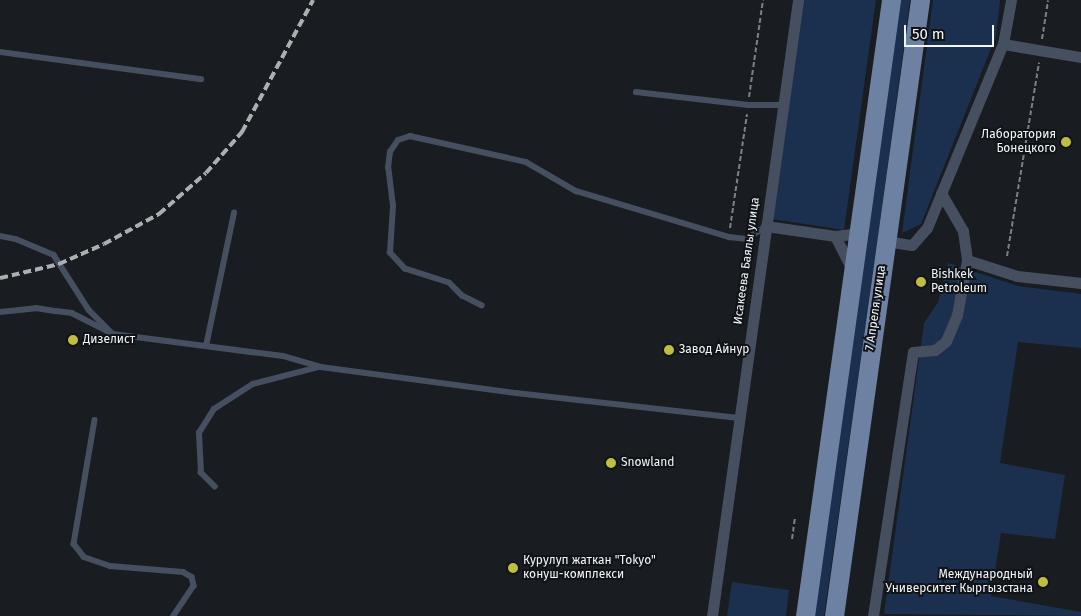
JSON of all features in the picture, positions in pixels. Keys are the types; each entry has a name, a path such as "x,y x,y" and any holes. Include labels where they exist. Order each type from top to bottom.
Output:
{"main road":[{"path":"805,616 891,0"},
{"name":"7 Апреля улица","path":"834,616 920,0"}],"street":[{"name":"Исакеева Баялы улица","path":"712,616 798,0"},
{"path":"886,241 912,245 927,228 1003,44 1011,0"},
{"path":"1003,44 1081,57"},
{"path":"873,616 913,352 935,350 946,341 957,315 967,260 963,231 941,193"},
{"path":"766,226 835,236 858,233"},
{"path":"835,236 853,272"},
{"path":"967,260 1017,276 1081,284"}],"lane":[{"path":"0,52 201,79"},
{"path":"636,92 748,105 783,105"},
{"path":"482,306 462,296 449,283 405,269 390,253 393,206 388,168 390,152 398,140 410,136 526,162 576,191 729,237 747,239 766,226"},
{"path":"206,346 234,213"},
{"path":"0,236 16,239 54,255 89,310 113,334"},
{"path":"0,312 36,308 72,314 113,334 284,356 321,367 516,393 739,418"},
{"path":"215,487 201,473 199,433 214,409 253,384 321,367"},
{"path":"95,420 74,544 84,557 110,566 183,572 192,577 194,586 174,616"}],"path":[{"path":"729,237 763,0"},
{"path":"1042,42 1048,0"},
{"path":"1007,256 1039,63"},
{"path":"792,539 795,517"}],"shaded area":[{"path":"798,0 876,0 844,230 772,219"},
{"path":"900,0 910,0 877,244 824,616 814,616"},
{"path":"933,0 1000,0 996,36 921,224 902,233"},
{"path":"948,263 1018,286 1081,294 1081,348 1018,342 1000,463 1065,475 1055,539 1001,533 991,596 1081,612 1081,616 884,614 924,323 938,302"},
{"path":"732,582 789,590 786,616 727,616"}],"railway":[{"path":"0,278 59,264 104,244 159,214 206,173 242,132 313,0"}],"place":[{"name":"Лаборатория Бонецкого","path":"1066,142"},
{"name":"Bishkek Petroleum","path":"921,282"},
{"name":"Дизелист","path":"73,340"},
{"name":"Завод Айнур","path":"669,350"},
{"name":"Snowland","path":"611,463"},
{"name":"Курулуп жаткан \"Tokyo\" конуш-комплекси","path":"513,568"},
{"name":"Международный Университет Кыргызстана","path":"1043,582"}]}
